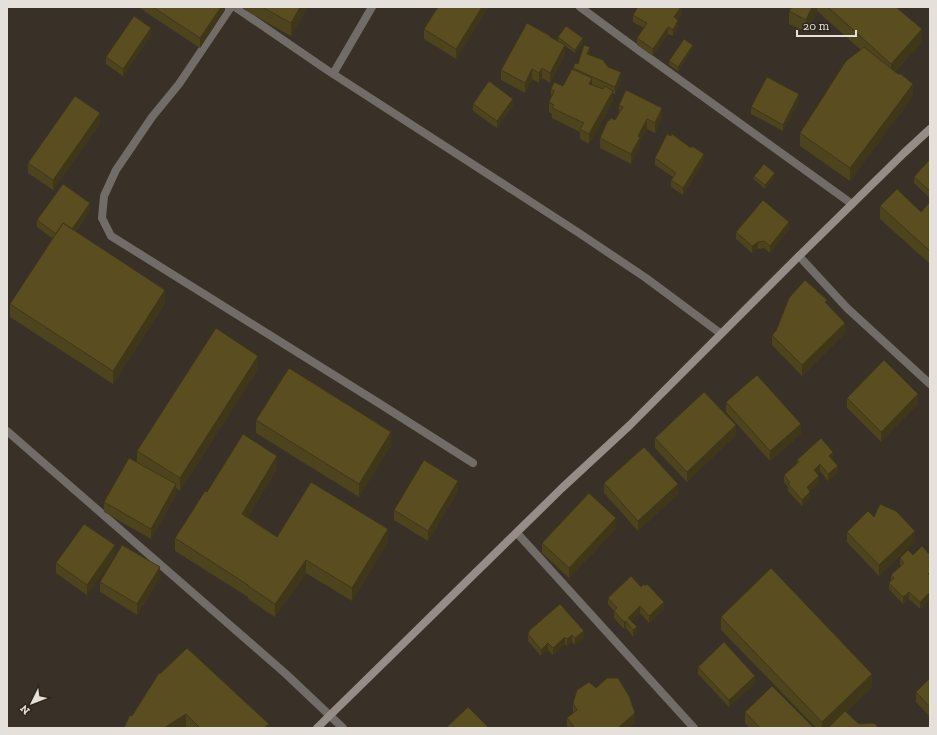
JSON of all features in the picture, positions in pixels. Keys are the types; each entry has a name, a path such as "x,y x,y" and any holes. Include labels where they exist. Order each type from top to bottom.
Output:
{"main road":[{"path":"317,728 562,488 630,425 720,333 930,129"}],"street":[{"path":"231,7 179,84 152,117 116,170 104,196 102,218 111,236 473,463"},
{"path":"235,7 333,74 646,278 720,333"},
{"path":"333,74 372,7"},
{"path":"580,7 852,204"},
{"path":"799,256 847,308 930,384"},
{"path":"7,431 286,674 343,728"},
{"path":"517,533 694,728"}],"building":[{"path":"153,7 221,7 200,38"},
{"path":"262,7 300,7 291,23"},
{"path":"438,7 482,7 456,49 424,29"},
{"path":"638,7 681,7 674,17 678,20 673,30 668,27 653,49 637,38 647,23 633,15"},
{"path":"792,7 812,7 806,20 789,11"},
{"path":"828,7 896,7 922,29 891,64"},
{"path":"134,16 151,28 123,69 106,57"},
{"path":"527,23 565,45 550,73 542,68 539,73 532,69 525,83 501,70"},
{"path":"566,26 583,38 575,50 558,37"},
{"path":"684,39 693,45 678,67 669,61"},
{"path":"584,45 590,47 587,54 603,60 608,67 621,72 615,87 573,68 575,63 578,64"},
{"path":"864,47 913,84 850,168 800,133 846,61"},
{"path":"572,69 592,78 589,84 603,89 605,86 613,91 589,134 580,129 584,123 552,108 554,105 549,102 554,91 551,89 554,82 563,86"},
{"path":"767,77 799,94 783,125 751,107"},
{"path":"489,81 513,99 497,121 473,104"},
{"path":"626,90 662,108 655,123 647,119 631,154 600,138 608,120 609,121 611,118 615,120 623,107 619,105"},
{"path":"75,96 100,113 53,180 28,163"},
{"path":"667,134 671,136 672,134 691,148 692,146 704,154 683,188 671,180 676,173 655,158"},
{"path":"930,159 930,191 914,177"},
{"path":"764,164 775,173 765,185 754,176"},
{"path":"63,184 90,203 72,229 63,223 56,234 37,220"},
{"path":"897,189 921,212 930,202 930,251 880,206"},
{"path":"763,200 789,222 770,246 764,241 758,242 752,246 736,232"},
{"path":"63,223 165,290 113,371 10,304"},
{"path":"805,280 827,300 825,302 845,323 802,365 772,335 776,331 789,298"},
{"path":"216,328 258,356 180,478 137,451"},
{"path":"884,360 918,394 881,432 847,398"},
{"path":"289,368 391,432 359,484 256,420"},
{"path":"757,375 801,424 770,451 726,402"},
{"path":"704,392 736,425 687,472 655,438"},
{"path":"243,434 277,456 242,514 277,537 311,482 388,529 352,588 306,560 275,604 175,538 205,491 207,492"},
{"path":"821,438 833,452 829,456 838,466 828,474 820,464 814,470 819,476 807,487 810,492 802,500 788,484 790,483 784,475 799,462 797,460"},
{"path":"644,447 678,484 638,521 604,483"},
{"path":"129,458 176,484 151,529 104,502"},
{"path":"424,460 458,481 428,531 394,510"},
{"path":"589,493 616,518 569,568 542,543"},
{"path":"880,504 896,511 915,531 879,565 847,532 868,511 874,517"},
{"path":"84,524 115,545 87,585 56,563"},
{"path":"122,545 160,567 137,604 100,582"},
{"path":"922,546 930,555 930,573 928,574 930,576 930,592 920,602 909,592 903,597 889,583 894,578 891,575 904,563 900,558 908,550 913,555"},
{"path":"771,568 872,674 822,722 721,617"},
{"path":"631,576 641,587 644,584 645,586 647,584 664,602 649,616 640,606 628,618 637,627 633,630 626,621 624,622 614,611 617,608 608,598"},
{"path":"560,604 584,631 575,638 572,635 567,639 565,637 553,648 548,643 541,650 528,634 530,630"},
{"path":"724,642 755,676 729,700 698,667"},
{"path":"187,648 269,724 264,728 200,728 186,714 164,728 124,728 130,715 132,716 159,673 160,674"},
{"path":"607,678 618,678 629,696 635,713 618,728 575,728 567,718 577,710 573,703 577,690 589,682 596,688"},
{"path":"930,678 930,707 916,692"},
{"path":"772,686 814,728 760,728 745,712"},
{"path":"468,707 489,728 446,728"},
{"path":"845,711 859,724 874,723 879,728 830,728 829,727"}]}
